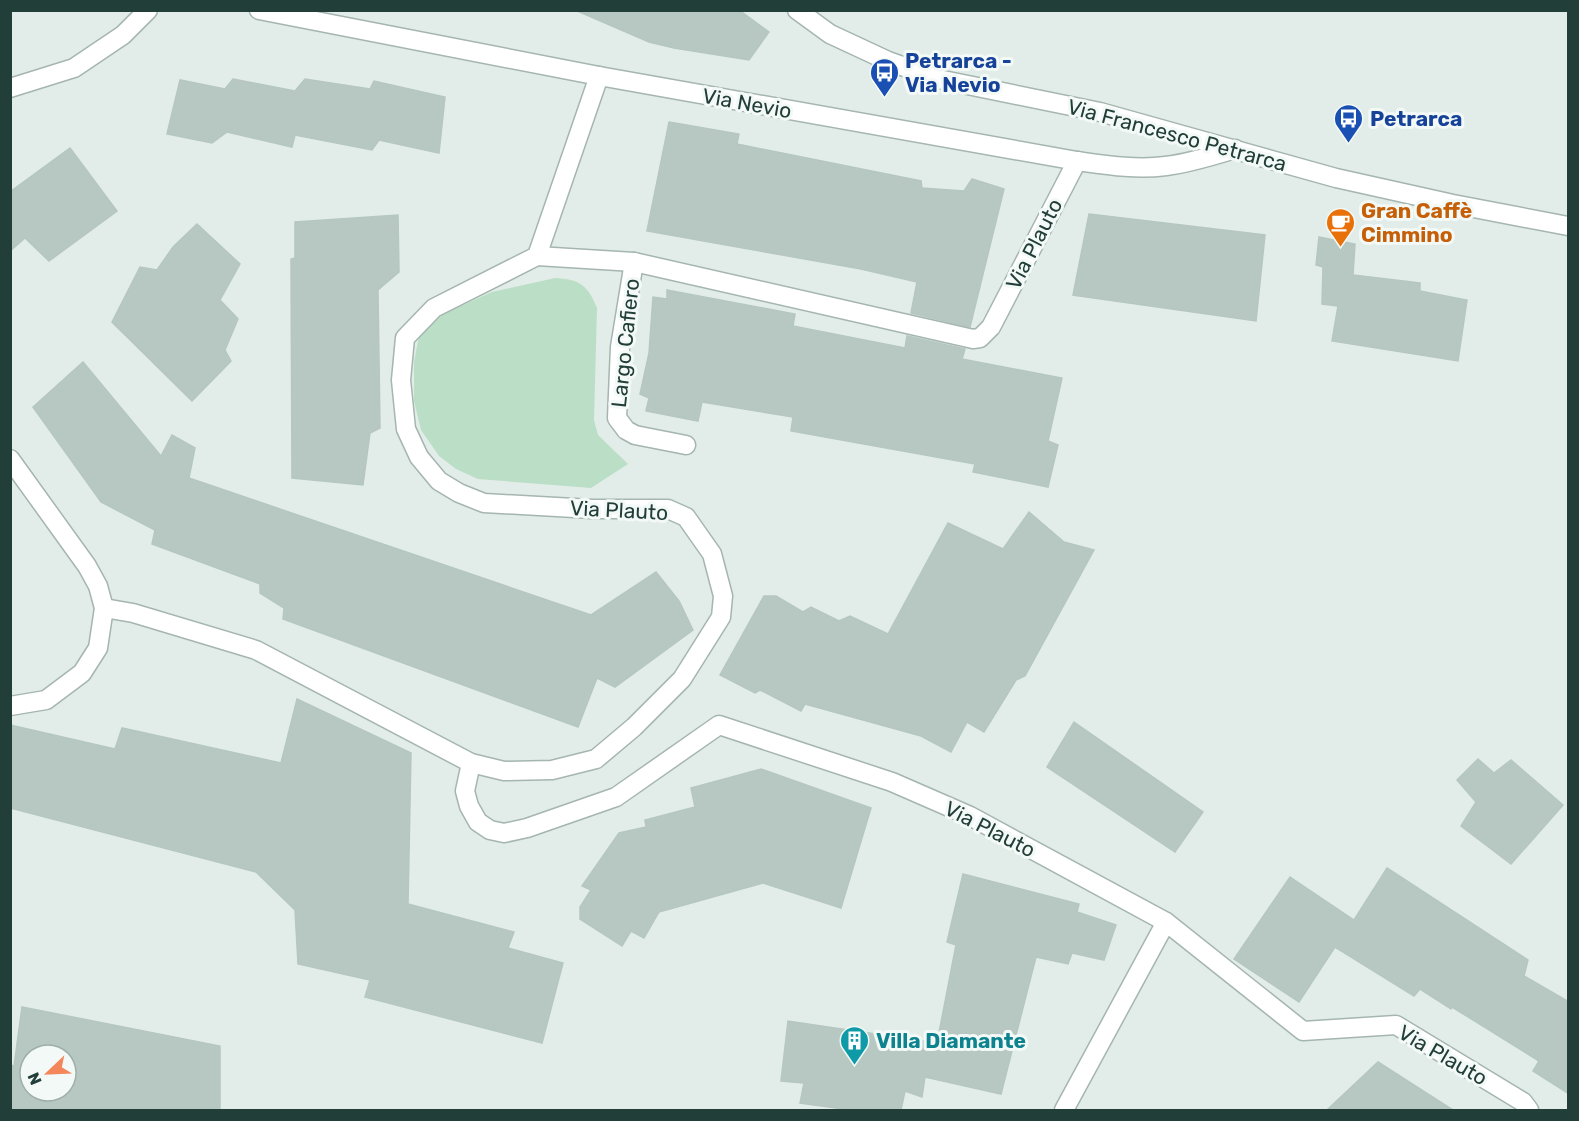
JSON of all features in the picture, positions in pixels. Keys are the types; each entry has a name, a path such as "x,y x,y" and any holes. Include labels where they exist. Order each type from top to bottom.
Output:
{"street":[{"path":"10,88 74,68 123,35 148,10"},
{"name":"Via Nevio","path":"259,10 599,76 1077,161 1130,168 1165,166 1198,160 1235,149"},
{"name":"Via Francesco Petrarca","path":"797,10 830,34 888,61 938,79 1100,112 1360,183 1453,204 1569,226"},
{"path":"537,256 599,76"},
{"name":"Via Plauto","path":"104,608 133,613 256,650 471,763 504,771 552,770 596,759 634,727 682,679 721,617 723,596 712,554 686,517 668,509 591,509 484,503 459,493 439,481 419,457 406,429 401,380 405,338 434,308 537,256 634,262 973,339 980,338 991,327 1077,161"},
{"name":"Largo Cafiero","path":"634,262 620,347 617,418 626,430 635,435 686,445"},
{"path":"10,459 87,567 98,586 104,608 98,648 82,673 46,700 10,706"},
{"name":"Via Plauto","path":"471,763 465,791 469,806 478,822 490,830 504,833 527,828 616,797 719,725 892,782 970,816 1166,922 1304,1031 1396,1025 1522,1102 1529,1110"},
{"path":"1064,1110 1166,922"}],"green space":[{"path":"555,278 570,280 582,285 597,308 594,420 598,435 628,464 591,488 478,479 456,469 439,456 421,430 414,401 414,362 419,336 443,314 492,292"}],"building":[{"path":"575,10 739,10 769,32 749,60 649,42"},
{"path":"233,79 295,91 305,79 370,89 374,81 445,97 439,153 379,140 372,150 295,135 292,147 227,132 212,143 167,134 180,80 225,89"},
{"path":"669,122 739,134 737,144 921,181 922,188 964,191 972,179 1004,189 970,327 911,313 917,282 861,269 647,231"},
{"path":"70,148 117,211 49,261 25,238 10,251 10,192"},
{"path":"1089,214 1265,235 1256,321 1073,295"},
{"path":"398,215 399,272 378,290 380,428 370,433 363,485 292,478 291,259 295,258 295,222"},
{"path":"197,224 240,264 220,300 238,319 225,350 231,361 192,401 112,322 140,267 157,270 173,247"},
{"path":"1319,237 1355,244 1353,275 1420,283 1420,291 1467,300 1458,361 1332,341 1338,306 1322,304 1323,267 1316,265"},
{"path":"667,290 795,314 793,326 905,348 907,336 965,349 962,359 1062,378 1048,441 1058,445 1048,487 973,472 975,464 791,431 793,417 702,402 698,421 646,411 649,398 640,394 649,353 653,297 667,299"},
{"path":"83,362 161,456 172,435 195,448 189,478 591,615 656,572 679,601 693,630 615,687 597,678 578,727 283,619 284,608 260,593 260,584 152,544 155,530 101,502 33,407"},
{"path":"1029,512 1064,542 1094,550 1025,676 1016,680 984,732 967,722 951,752 921,736 805,704 801,711 760,690 755,693 720,675 764,596 776,596 803,612 811,607 839,621 850,616 888,634 948,523 1003,549"},
{"path":"297,699 411,753 408,904 514,932 508,948 563,963 542,1043 365,997 370,980 298,964 295,910 256,872 10,808 10,725 115,749 122,728 281,763"},
{"path":"1074,722 1203,812 1175,852 1047,767"},
{"path":"1478,759 1494,773 1511,760 1563,805 1511,864 1461,826 1476,802 1457,780"},
{"path":"761,769 871,808 841,908 763,883 659,912 644,938 631,931 622,946 580,919 580,907 591,890 582,886 619,833 646,827 645,820 695,807 691,788"},
{"path":"1387,868 1528,960 1524,976 1569,1002 1569,1094 1533,1071 1539,1061 1420,989 1414,996 1335,947 1299,1002 1234,959 1290,877 1354,920"},
{"path":"963,874 1079,904 1077,912 1116,925 1104,960 1072,953 1068,964 1036,957 1001,1094 925,1077 922,1097 905,1091 901,1110 851,1110 800,1103 804,1083 781,1081 788,1021 937,1043 956,945 947,942"},
{"path":"22,1007 220,1046 220,1110 10,1110 10,1065 14,1066"},
{"path":"1378,1062 1453,1110 1327,1110"}],"place":[{"name":"Petrarca - Via Nevio","path":"884,98"},
{"name":"Petrarca","path":"1349,144"},
{"name":"Gran Caffè Cimmino","path":"1340,248"},
{"name":"Villa Diamante","path":"855,1066"}]}
